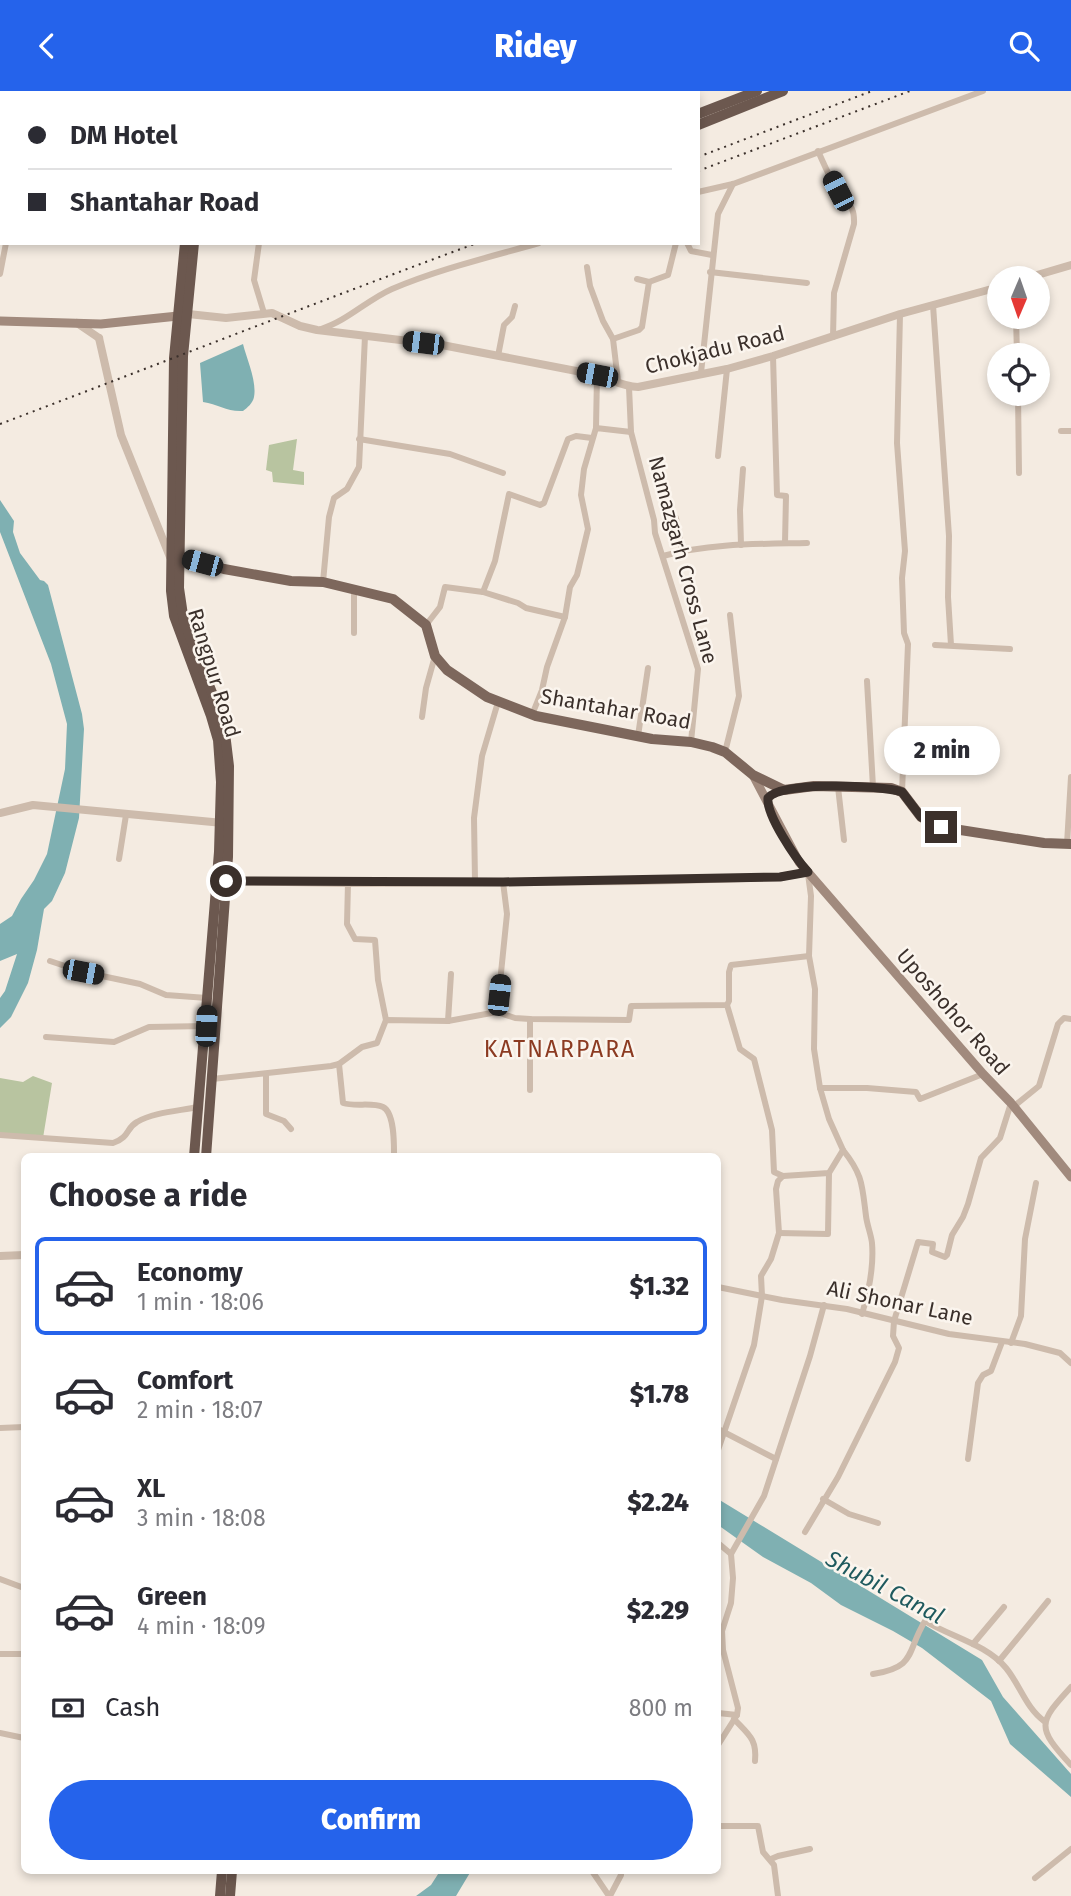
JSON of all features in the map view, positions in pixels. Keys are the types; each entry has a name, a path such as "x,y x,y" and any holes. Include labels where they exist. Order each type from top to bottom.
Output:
{"highway":[{"path":"700,113 757,91"},
{"path":"700,124 783,91"},
{"name":"Rangpur Road","path":"185,245 174,557 184,622 215,699 226,736 229,766 206,1153"},
{"name":"Rangpur Road","path":"183,315 194,245"},
{"name":"Rangpur Road","path":"194,1153 207,998 221,881"},
{"path":"220,1896 222,1874"},
{"path":"230,1896 232,1874"}],"main road":[{"path":"0,321 109,323 183,315"},
{"path":"174,557 291,581 323,582 393,599 426,625 435,656"},
{"name":"Shantahar Road","path":"435,656 447,670 498,702 532,715 638,736 691,742 725,751 753,775 784,790"},
{"name":"Uposhohor Road","path":"753,775 799,862 1070,1172"},
{"path":"767,804 770,795 784,790 814,786 873,787 902,792 921,817 941,827 1069,844"}],"street":[{"path":"700,191 733,184 983,91"},
{"path":"818,151 838,191 851,204 855,213 834,293 833,337"},
{"path":"701,373 718,213 733,184"},
{"path":"0,274 6,245"},
{"path":"259,245 254,280 264,313"},
{"path":"317,330 335,323 394,288 533,245"},
{"path":"637,279 649,282 668,275 676,245"},
{"path":"688,245 691,251 712,255"},
{"path":"1050,271 1071,265"},
{"path":"587,267 590,286 613,339 618,381"},
{"path":"710,272 807,283"},
{"path":"613,339 642,327 649,282"},
{"name":"Chokjadu Road","path":"183,315 236,318 272,313 300,326 317,330 442,345 597,375 629,387 727,369 987,289"},
{"path":"933,305 950,536 948,597 951,645"},
{"path":"498,356 504,325 513,317 514,306"},
{"path":"0,313 11,321"},
{"path":"900,314 897,443 904,541 904,633 908,644 902,792"},
{"path":"77,323 99,338 121,435 174,557"},
{"path":"99,338 109,323"},
{"path":"323,582 329,517 334,498 347,489 359,467 365,336"},
{"path":"773,356 777,495 786,496 785,543"},
{"path":"718,456 727,369"},
{"path":"532,715 565,617 569,587 577,575 588,529 581,495 584,469 596,428 597,375"},
{"name":"Namazgarh Cross Lane","path":"629,387 631,432 655,533 698,669 691,742"},
{"path":"1018,406 1019,473"},
{"path":"596,428 631,432"},
{"path":"1061,431 1071,431"},
{"path":"483,593 495,561 509,494 540,505 544,503 568,439 576,436 592,438"},
{"path":"359,439 450,454 503,473"},
{"path":"741,545 743,468"},
{"path":"676,518 682,551"},
{"path":"663,556 682,551 741,545 807,543"},
{"path":"426,625 440,607 445,587 483,593 526,608 565,617"},
{"path":"354,588 354,633"},
{"path":"725,751 739,696 730,615"},
{"path":"935,645 1010,649"},
{"path":"422,717 426,688 435,656"},
{"path":"638,736 648,668"},
{"path":"867,681 873,787"},
{"path":"475,881 474,818 482,756 498,702"},
{"path":"1069,844 1071,777"},
{"path":"838,786 844,840"},
{"path":"0,813 33,805 225,823"},
{"path":"119,859 126,815"},
{"path":"221,881 503,882 780,877 808,872 811,896 809,956 815,989 814,1049 820,1088 829,1119 843,1150 857,1168 864,1192 872,1243 872,1273 862,1314"},
{"path":"497,1012 507,913 503,882"},
{"path":"212,1079 339,1064 362,1047 376,1044 386,1020 378,980 375,940 355,939 347,924 348,883"},
{"path":"809,956 731,965 729,1001 726,1005 740,1049 754,1059 772,1130 774,1172 783,1176 830,1173"},
{"path":"50,961 83,972 140,983 166,995 207,998"},
{"path":"448,1021 451,974"},
{"path":"386,1020 448,1021 497,1012 515,1018 530,1019 629,1020 631,1006 726,1005"},
{"path":"530,1019 530,1090"},
{"path":"805,1532 838,1477 895,1362 899,1348 893,1336 894,1321 918,1242 933,1244 932,1252 945,1257 947,1255 952,1235 968,1204 981,1158 1000,1137 1012,1105 1040,1086 1058,1024 1064,1019 1071,1019"},
{"path":"46,1037 114,1042 149,1027 206,1026"},
{"path":"339,1064 343,1103 382,1107 387,1111 395,1136 394,1153"},
{"path":"266,1074 266,1114 284,1121 292,1129"},
{"path":"820,1088 916,1092 920,1098 983,1075"},
{"path":"0,1135 113,1143 124,1140 134,1123 148,1117 198,1107"},
{"path":"779,1233 828,1234 830,1173 843,1150"},
{"path":"776,1459 721,1430 754,1345 762,1296 761,1276 771,1259 779,1233 776,1189 783,1176"},
{"path":"1012,1343 1021,1316 1025,1239 1036,1183"},
{"path":"0,1256 21,1255"},
{"name":"Ali Shonar Lane","path":"721,1288 824,1305 949,1334 1060,1353 1071,1363"},
{"path":"721,1740 736,1717 738,1708 723,1650 722,1632 731,1604 731,1554 764,1496 824,1305"},
{"path":"968,1459 978,1383 983,1375 992,1371 1002,1342"},
{"path":"0,1428 21,1427"},
{"path":"823,1499 849,1514 878,1523"},
{"path":"721,1546 731,1554"},
{"path":"0,1579 21,1586"},
{"path":"999,1661 1048,1601"},
{"path":"973,1644 1004,1607"},
{"path":"873,1674 888,1671 908,1660 925,1622 973,1644 999,1661 1035,1714 1044,1721"},
{"path":"0,1654 21,1654"},
{"path":"1071,1687 1047,1713 1044,1721 1046,1731 1057,1750 1071,1765"},
{"path":"721,1714 736,1717 754,1740 755,1761"},
{"path":"0,1733 21,1737"},
{"path":"721,1826 758,1826 763,1852 774,1865 778,1896"},
{"path":"771,1860 810,1849"},
{"path":"1035,1878 1071,1849"},
{"path":"594,1874 609,1896 621,1874"}],"green space":[{"path":"297,439 293,470 304,472 304,485 273,482 272,472 266,470 269,445"},
{"path":"33,1076 52,1083 43,1138 0,1133 0,1078 23,1082"}],"water":[{"path":"243,344 254,384 251,403 243,411 237,411 203,402 200,363"},
{"path":"0,500 14,521 13,532 20,553 40,580 48,585 84,729 79,818 65,873 52,901 44,909 28,983 11,1017 0,1028 0,998 5,991 17,954 0,961 0,924 12,916 47,854 65,769 67,724 51,664 0,532"},
{"path":"721,1501 982,1660 1003,1697 1071,1774 1071,1797 1010,1744 991,1701 922,1648 841,1605 811,1583 763,1557 721,1527"},
{"path":"438,1874 469,1874 456,1896 416,1896 431,1885"}],"railway":[{"path":"700,156 872,91"},
{"path":"700,170 910,91"},
{"path":"0,424 472,245"}],"district":[{"name":"KATNARPARA","path":"560,1049"}],"route":[{"path":"226,881 503,882 780,877 808,872 799,862 773,816 767,804 768,798 773,792 814,786 891,788 902,792 921,817 941,827"}],"water label":[{"name":"Shubil Canal","path":"885,1587"}]}
